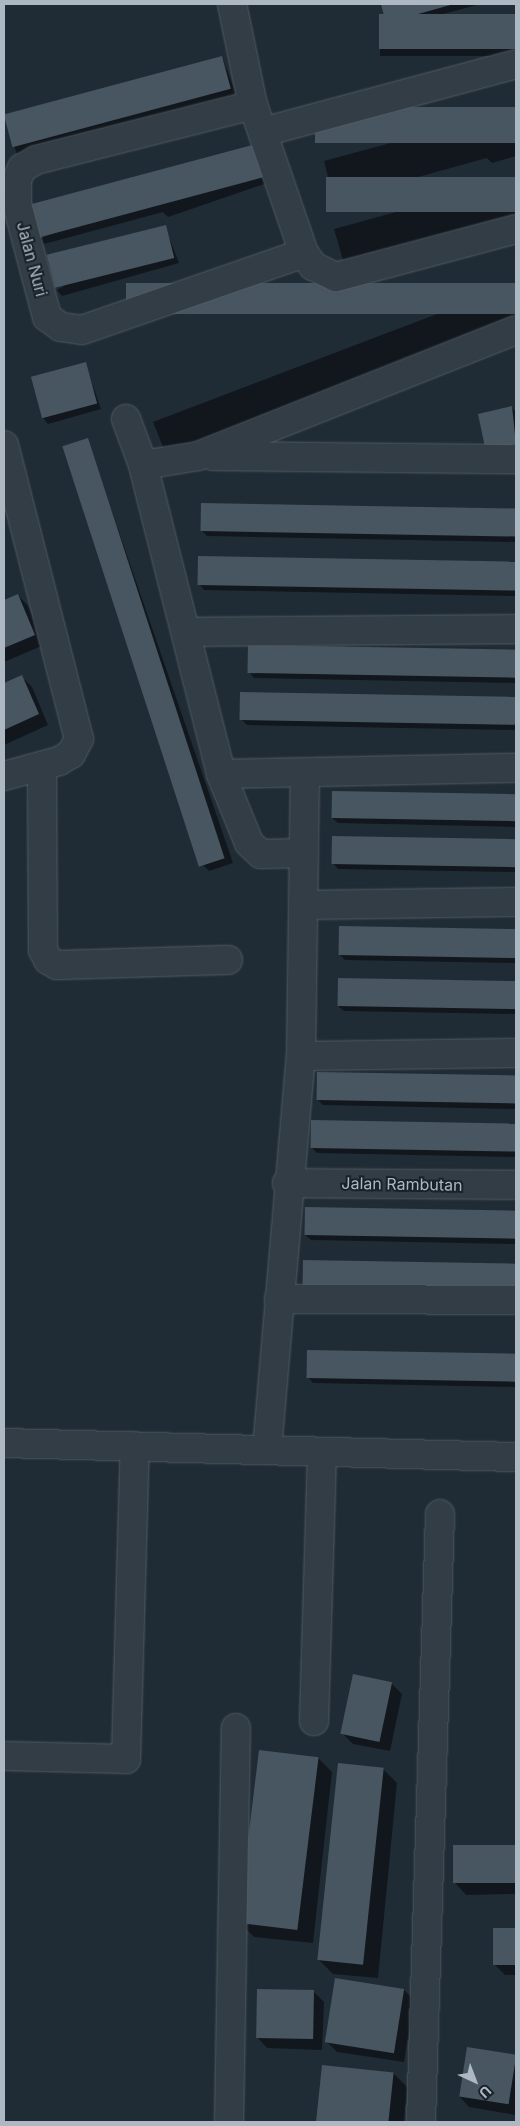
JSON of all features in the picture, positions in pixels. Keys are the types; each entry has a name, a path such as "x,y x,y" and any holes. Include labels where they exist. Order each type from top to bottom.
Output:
{"street":[{"path":"232,4 253,105 304,253 313,266 336,277 516,229"},
{"path":"263,132 516,64"},
{"name":"Jalan Nuri","path":"253,105 36,160 22,168 17,180 17,204 48,318 62,327 82,330 304,253"},
{"path":"198,456 516,330"},
{"path":"126,419 143,465 222,774 249,843 261,854 304,853"},
{"path":"4,445 79,739 70,754 42,766 4,776"},
{"path":"143,465 198,456 516,459"},
{"path":"187,632 516,629"},
{"path":"42,766 43,950 48,960 57,965 228,960"},
{"path":"222,774 305,774 516,768"},
{"path":"267,1450 280,1299 287,1183 301,1056 305,774"},
{"path":"303,905 516,902"},
{"path":"301,1056 516,1053"},
{"name":"Jalan Rambutan","path":"287,1183 516,1185"},
{"path":"280,1299 516,1300"},
{"path":"4,1444 516,1457"},
{"path":"4,1756 126,1758 135,1446"},
{"path":"314,1721 322,1452"},
{"path":"421,2122 440,1514"},
{"path":"229,2122 236,1728"}],"building":[{"path":"381,4 454,4 386,23"},
{"path":"379,14 516,14 516,49 379,49"},
{"path":"222,56 231,89 13,147 4,114"},
{"path":"315,107 516,107 516,143 315,143"},
{"path":"256,144 265,177 37,238 28,205"},
{"path":"326,177 516,177 516,212 326,212"},
{"path":"166,225 174,258 55,288 47,255"},
{"path":"126,283 516,283 516,314 126,314"},
{"path":"86,362 97,404 42,418 31,377"},
{"path":"512,406 516,444 486,452 478,414"},
{"path":"88,438 225,858 199,867 62,446"},
{"path":"201,503 516,508 515,536 201,531"},
{"path":"198,556 516,562 515,591 197,585"},
{"path":"18,594 35,635 4,648 4,600"},
{"path":"248,645 516,650 515,678 248,673"},
{"path":"22,675 39,714 4,730 4,683"},
{"path":"240,692 516,697 515,725 240,720"},
{"path":"332,791 516,794 516,821 332,818"},
{"path":"332,836 516,839 515,867 332,864"},
{"path":"339,926 516,929 515,958 338,955"},
{"path":"338,978 516,981 515,1009 338,1006"},
{"path":"317,1072 516,1075 515,1103 317,1100"},
{"path":"311,1120 516,1124 515,1152 311,1148"},
{"path":"305,1207 516,1211 515,1239 305,1235"},
{"path":"303,1260 516,1264 515,1293 302,1289"},
{"path":"307,1350 516,1354 515,1382 307,1378"},
{"path":"353,1674 392,1682 379,1742 340,1734"},
{"path":"259,1750 319,1757 297,1930 238,1923"},
{"path":"338,1763 384,1768 363,1965 317,1960"},
{"path":"453,1845 516,1845 516,1883 453,1883"},
{"path":"493,1928 516,1928 516,1965 493,1965"},
{"path":"335,1978 404,1989 394,2053 325,2042"},
{"path":"257,1989 314,1990 313,2039 256,2038"},
{"path":"467,2047 516,2055 509,2104 459,2096"},
{"path":"322,2065 394,2073 388,2122 316,2122"}]}
